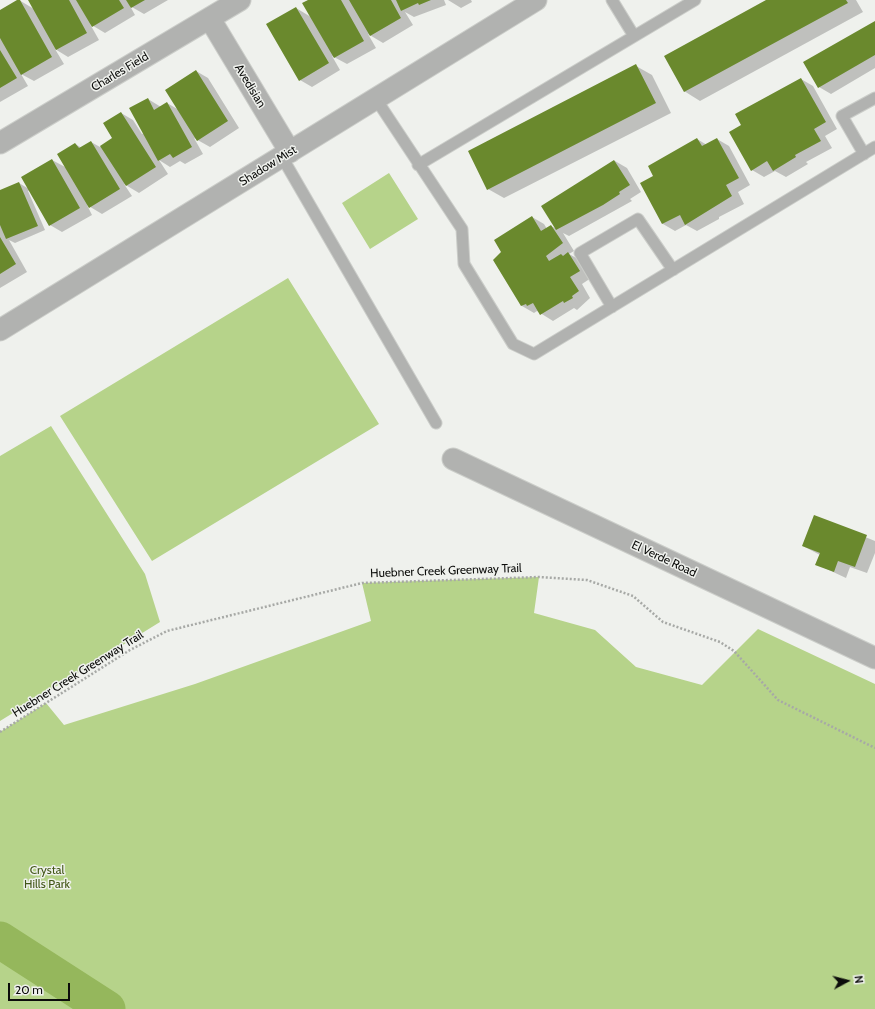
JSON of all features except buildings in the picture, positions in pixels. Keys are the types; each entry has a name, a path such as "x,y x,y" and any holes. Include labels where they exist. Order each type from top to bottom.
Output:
{"street":[{"name":"Charles Field","path":"0,143 240,0"},
{"name":"Shadow Mist","path":"0,330 536,0"},
{"name":"Avedisian","path":"210,19 286,154"},
{"name":"El Verde Road","path":"453,459 875,658"}],"lane":[{"path":"613,0 634,36"},
{"path":"418,165 695,0"},
{"path":"864,154 842,116 875,98"},
{"path":"376,99 418,165 462,229 464,264 513,344 534,354 875,147"},
{"path":"286,154 436,423"},
{"path":"612,306 580,253 638,219 673,270"}],"path":[{"name":"Huebner Creek Greenway Trail","path":"0,732 130,650 167,631 362,582 538,577 587,580 633,596 663,622 720,642 734,651 778,700 875,748"}],"green space":[{"path":"389,173 418,219 370,249 342,203"},
{"path":"288,278 379,424 152,561 60,416"},
{"path":"51,426 145,574 160,622 0,721 0,456"},
{"name":"Crystal Hills Park","path":"539,577 534,613 595,630 636,667 702,685 758,629 875,684 875,1009 0,1009 0,732 46,703 64,725 195,684 371,621 362,583"}],"waterway":[{"path":"0,940 107,1009"}]}
